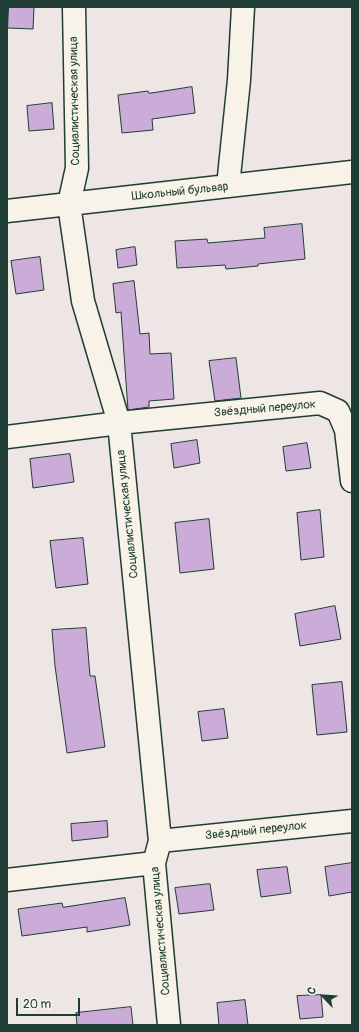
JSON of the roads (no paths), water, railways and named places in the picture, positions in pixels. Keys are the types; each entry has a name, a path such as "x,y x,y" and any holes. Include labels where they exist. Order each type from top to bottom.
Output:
{"lane":[{"name":"Социалистическая улица","path":"74,7 77,168 69,204 83,301 119,423 160,841 154,863 169,1025"},
{"path":"228,186 239,80 243,7"},
{"name":"Школьный бульвар","path":"7,211 352,172"},
{"name":"Звёздный переулок","path":"7,437 119,423 320,403 338,411 346,430 352,481"},
{"name":"Звёздный переулок","path":"160,841 352,821"},
{"path":"7,880 154,863"}]}
